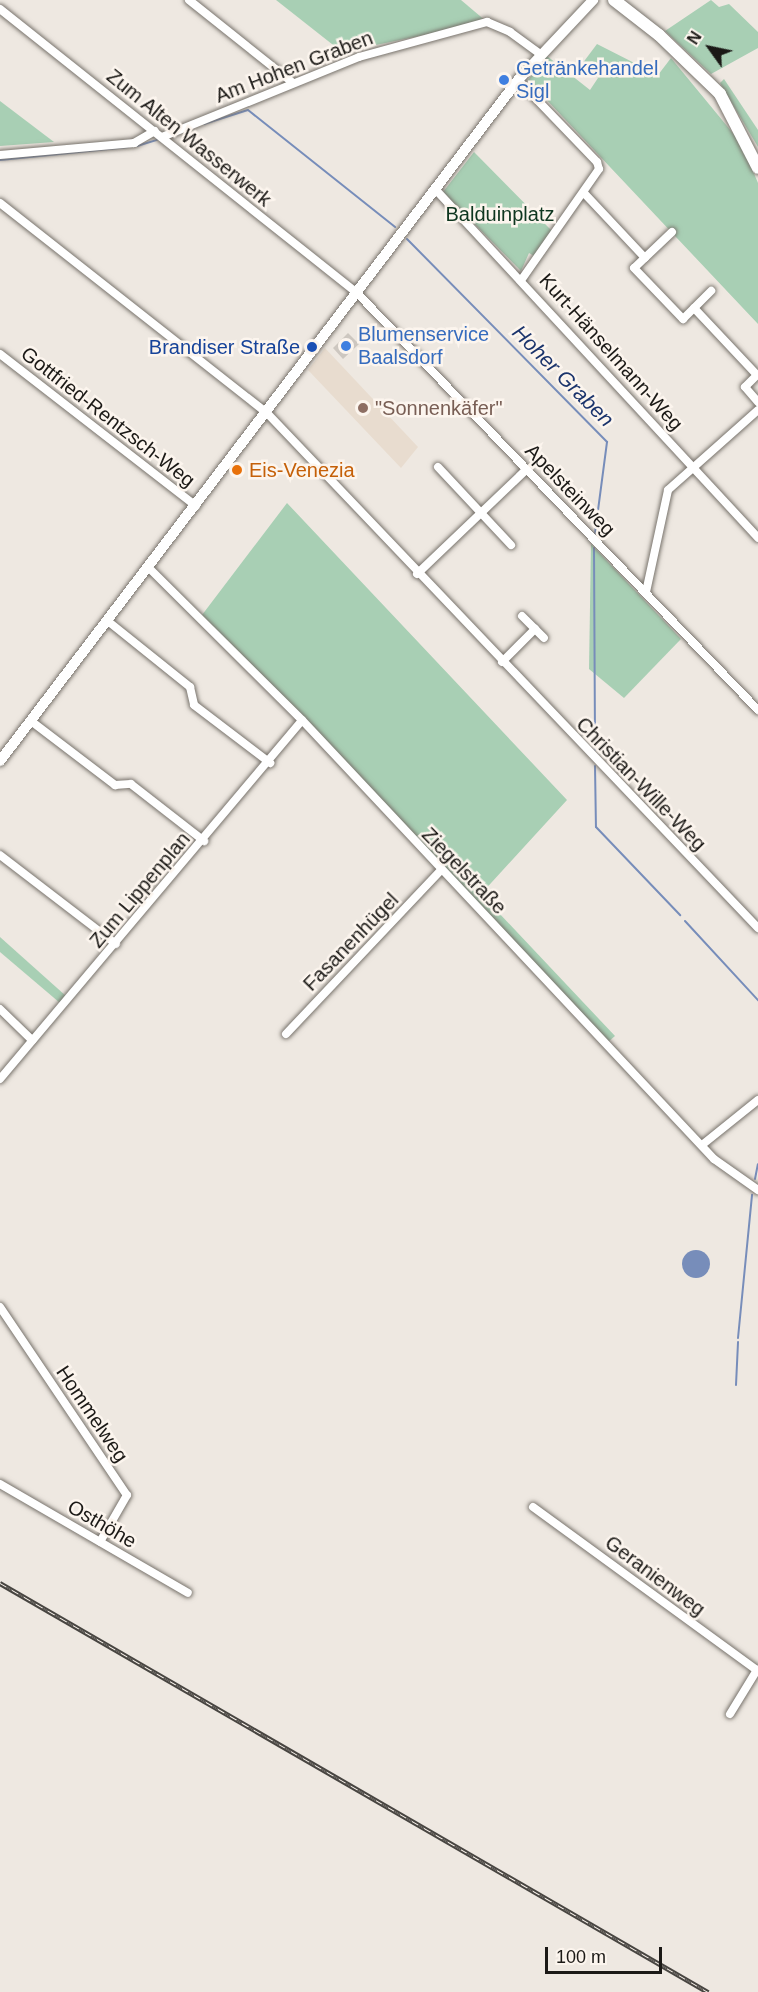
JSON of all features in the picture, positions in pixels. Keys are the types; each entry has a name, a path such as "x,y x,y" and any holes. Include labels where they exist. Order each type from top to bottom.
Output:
{"main road":[{"path":"614,0 667,42 711,86 726,108 758,168"}],"street":[{"path":"189,0 293,83"},
{"path":"0,761 150,569 539,53 593,0"},
{"name":"Zum Alten Wasserwerk","path":"0,9 357,293"},
{"name":"Am Hohen Graben","path":"0,155 122,144 159,134 359,57 487,22 510,32 539,53"},
{"path":"518,80 597,162 596,176 522,279"},
{"name":"Kurt-Hänselmann-Weg","path":"436,190 522,279 758,538"},
{"path":"584,193 645,258"},
{"name":"Christian-Wille-Weg","path":"0,203 267,413 417,574 758,928"},
{"path":"672,232 634,268 683,319 711,291"},
{"name":"Apelsteinweg","path":"357,293 758,710"},
{"path":"694,308 757,375 745,387 758,402"},
{"name":"Gottfried-Rentzsch-Weg","path":"0,354 196,506"},
{"path":"646,592 663,498 758,410"},
{"path":"438,467 511,545"},
{"path":"417,574 527,469"},
{"name":"Ziegelstraße","path":"150,569 302,720 440,871 728,1172 758,1190"},
{"path":"522,616 544,638"},
{"path":"109,622 190,687 194,705 270,763"},
{"path":"501,662 535,629"},
{"name":"Zum Lippenplan","path":"0,1079 289,741 302,720"},
{"path":"31,721 115,785 131,784 204,841"},
{"path":"0,855 116,944"},
{"name":"Fasanenhügel","path":"286,1034 440,871"},
{"path":"0,1010 32,1040"},
{"path":"702,1145 758,1100"},
{"name":"Hommelweg","path":"0,1307 127,1495 100,1542"},
{"name":"Osthöhe","path":"0,1484 188,1593"},
{"name":"Geranienweg","path":"533,1507 758,1670 730,1714"}],"shaded area":[{"name":"\"Sonnenkäfer\"","path":"325,348 418,447 401,468 308,370"}],"green space":[{"path":"276,0 461,0 487,22 342,52"},
{"path":"711,0 719,7 729,4 758,32 758,48 711,74 665,31"},
{"path":"597,44 658,75 671,58 741,143 758,183 758,324 528,80 547,56 590,90 598,78 582,64"},
{"path":"724,79 758,130 758,147 720,83"},
{"path":"0,101 54,142 0,146"},
{"name":"Balduinplatz","path":"474,152 552,231 534,256 529,253 521,271 443,192"},
{"path":"287,503 567,800 481,894 615,1036 608,1042 202,615"},
{"path":"591,544 681,639 624,698 589,669"},
{"path":"0,937 66,996 60,1003 0,952"}],"water":[{"path":"696,1250 706,1254 710,1264 706,1274 696,1278 686,1274 682,1264 686,1254"}],"building":[{"name":"Blumenservice Baalsdorf","path":"348,333 359,344 343,359 333,348"}],"waterway":[{"name":"Hoher Graben","path":"204,124 248,110 395,227"},
{"name":"Hoher Graben","path":"137,146 157,140"},
{"name":"Hoher Graben","path":"0,160 128,147"},
{"name":"Hoher Graben","path":"407,239 607,442 595,533"},
{"name":"Hoher Graben","path":"594,548 595,750"},
{"name":"Hoher Graben","path":"595,766 596,827 680,915"},
{"name":"Hoher Graben","path":"685,921 758,1000"},
{"name":"Hoher Graben","path":"755,1179 758,1164"},
{"name":"Hoher Graben","path":"738,1338 752,1195"},
{"name":"Hoher Graben","path":"736,1385 738,1342"}],"railway":[{"path":"0,1583 708,1992"}],"place":[{"name":"Getränkehandel Sigl","path":"504,80"},
{"name":"Blumenservice Baalsdorf","path":"346,346"},
{"name":"Brandiser Straße","path":"312,347"},
{"name":"\"Sonnenkäfer\"","path":"363,408"},
{"name":"Eis-Venezia","path":"237,470"}]}
